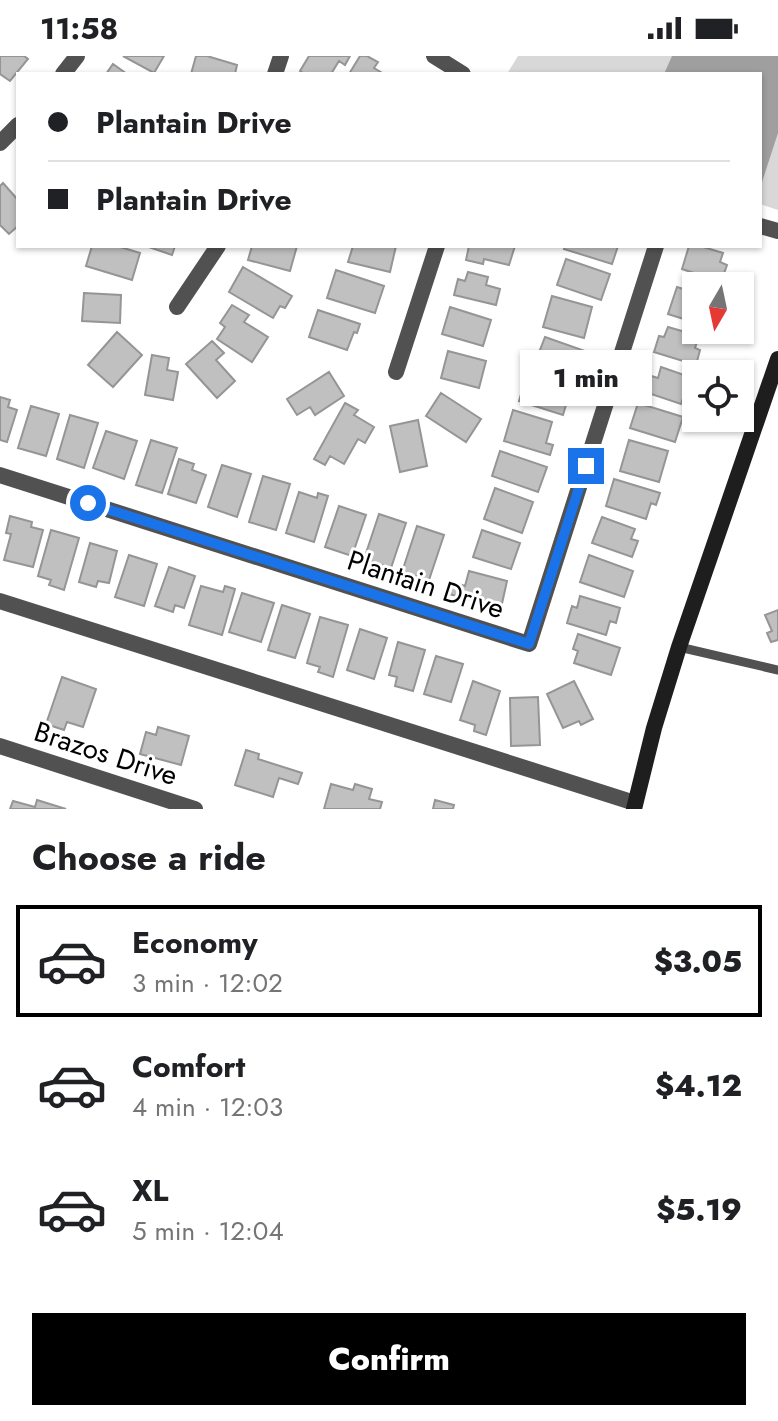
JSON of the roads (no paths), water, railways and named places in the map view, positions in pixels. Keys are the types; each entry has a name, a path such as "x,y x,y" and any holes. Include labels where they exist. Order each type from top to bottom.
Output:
{"main road":[{"path":"634,806 679,647 778,359"}],"street":[{"path":"65,72 77,56"},
{"path":"434,56 460,72"},
{"path":"0,143 16,127"},
{"path":"177,307 217,248"},
{"path":"396,372 436,248"},
{"name":"Plantain Drive","path":"0,475 529,644 655,248"},
{"path":"0,601 634,806"},
{"name":"Brazos Drive","path":"0,746 195,809"}],"lane":[{"path":"679,647 778,670"}]}
